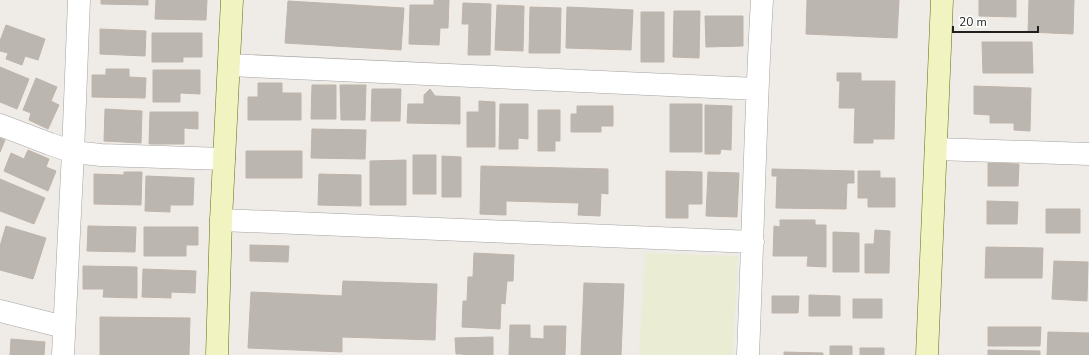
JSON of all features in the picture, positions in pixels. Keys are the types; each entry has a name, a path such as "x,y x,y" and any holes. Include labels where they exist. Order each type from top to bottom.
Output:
{"street":[{"path":"63,355 79,0"},
{"path":"217,355 221,220 232,0"},
{"path":"748,355 757,88 762,0"},
{"path":"927,355 942,0"},
{"path":"229,65 757,88"},
{"path":"0,125 73,152 101,155 224,160"},
{"path":"936,149 1089,154"},
{"path":"221,220 753,242"},
{"path":"0,311 64,327"}],"green space":[{"path":"645,253 738,256 733,355 639,355"}],"building":[{"path":"101,0 148,0 148,5 101,4"},
{"path":"156,0 207,0 206,20 155,19"},
{"path":"434,0 449,0 448,28 440,28 439,45 409,44 410,5 434,5"},
{"path":"807,0 899,0 897,38 806,34"},
{"path":"979,0 1016,0 1016,17 979,16"},
{"path":"1029,0 1074,0 1073,34 1028,32"},
{"path":"288,1 404,8 401,50 285,43"},
{"path":"463,3 491,4 490,55 468,55 469,24 462,24"},
{"path":"497,5 524,6 523,51 495,50"},
{"path":"530,7 561,8 560,53 529,53"},
{"path":"567,7 633,10 631,50 566,48"},
{"path":"674,11 700,11 699,58 673,57"},
{"path":"641,12 664,12 664,62 641,62"},
{"path":"705,16 743,16 743,46 706,47"},
{"path":"6,25 45,39 38,60 25,56 22,65 6,59 8,53 0,51 0,41"},
{"path":"100,29 146,31 145,56 100,54"},
{"path":"152,33 202,33 202,57 183,57 183,62 152,62"},
{"path":"982,42 1032,42 1033,73 983,73"},
{"path":"0,67 29,79 17,109 0,102"},
{"path":"106,69 129,69 129,77 146,78 145,98 92,97 92,75 106,75"},
{"path":"153,70 200,70 200,94 180,93 180,102 153,102"},
{"path":"837,73 861,73 861,81 895,81 894,139 873,139 873,143 854,143 855,108 839,108 840,81 837,81"},
{"path":"36,78 57,87 51,101 59,105 48,129 29,120 31,113 23,110"},
{"path":"258,83 282,83 282,93 301,93 301,120 248,120 248,97 258,97"},
{"path":"312,85 336,85 336,119 311,119"},
{"path":"340,85 366,85 365,120 341,120"},
{"path":"974,86 1031,88 1030,131 1014,130 1014,123 990,123 990,115 974,114"},
{"path":"372,89 401,89 400,121 371,121"},
{"path":"430,89 435,96 460,97 460,124 407,123 408,104 424,104 424,95"},
{"path":"479,101 495,102 495,147 467,147 467,112 479,112"},
{"path":"500,104 528,104 528,139 518,138 518,149 499,149"},
{"path":"670,104 702,104 702,152 670,152"},
{"path":"705,105 732,106 731,150 721,149 720,154 705,154"},
{"path":"577,106 613,106 613,126 601,126 601,132 571,132 571,114 577,114"},
{"path":"105,109 142,111 141,143 104,141"},
{"path":"538,110 560,110 560,141 555,141 555,151 538,151"},
{"path":"150,112 198,112 198,129 184,128 184,144 149,144"},
{"path":"312,129 366,130 365,159 311,158"},
{"path":"0,138 5,140 0,152"},
{"path":"28,150 49,159 46,167 56,171 48,191 4,171 11,153 24,159"},
{"path":"246,151 302,151 302,178 246,178"},
{"path":"413,155 436,155 436,194 413,194"},
{"path":"442,156 461,157 461,197 442,197"},
{"path":"406,160 406,205 370,205 370,161"},
{"path":"988,163 1019,164 1018,186 988,186"},
{"path":"481,166 608,169 608,194 601,193 600,216 578,215 579,203 506,201 506,215 480,214"},
{"path":"772,169 854,171 854,183 847,183 846,209 776,208 777,176 772,176"},
{"path":"666,171 702,172 702,204 688,204 688,218 666,218"},
{"path":"858,171 880,171 880,178 895,178 895,207 868,207 868,198 858,198"},
{"path":"124,172 142,172 141,205 94,204 94,174 124,175"},
{"path":"708,172 739,173 737,217 706,216"},
{"path":"319,174 361,175 361,206 318,205"},
{"path":"146,176 194,178 193,205 170,205 170,212 145,211"},
{"path":"0,179 45,198 34,224 0,211"},
{"path":"987,201 1018,202 1017,224 987,224"},
{"path":"1046,209 1080,209 1080,233 1046,233"},
{"path":"780,220 815,220 815,225 826,225 826,267 807,266 808,256 773,256 774,226 780,227"},
{"path":"6,226 46,238 33,279 0,270 0,246"},
{"path":"88,226 136,227 135,252 87,251"},
{"path":"144,227 198,227 198,245 186,245 186,256 144,256"},
{"path":"875,230 890,231 889,273 865,273 865,244 874,244"},
{"path":"833,232 859,233 859,272 833,272"},
{"path":"250,245 289,246 288,262 250,261"},
{"path":"986,247 1043,248 1042,278 985,278"},
{"path":"474,253 514,255 513,281 507,281 505,304 501,303 500,329 462,327 463,301 467,301 468,277 473,277"},
{"path":"1054,261 1088,262 1087,301 1052,299"},
{"path":"83,266 137,267 137,298 103,297 104,289 83,289"},
{"path":"143,269 196,271 195,293 171,292 171,298 142,297"},
{"path":"343,281 437,284 435,340 342,337 342,352 248,348 251,292 342,296"},
{"path":"584,283 624,284 621,355 581,355"},
{"path":"809,295 840,296 840,316 809,316"},
{"path":"772,296 799,296 798,313 772,313"},
{"path":"853,299 882,299 882,318 853,318"},
{"path":"100,317 190,318 189,355 100,355"},
{"path":"510,325 530,325 530,338 544,339 544,326 566,326 565,355 509,355"},
{"path":"988,327 1041,327 1040,346 988,346"},
{"path":"1048,332 1089,333 1089,355 1047,355"},
{"path":"493,337 493,355 456,354 455,338"},
{"path":"11,339 45,342 44,355 10,355"},
{"path":"830,346 852,346 852,355 830,355"},
{"path":"860,348 884,348 884,355 860,355"},
{"path":"988,350 1040,351 1040,355 988,355"},
{"path":"784,352 823,353 823,355 784,355"}]}
